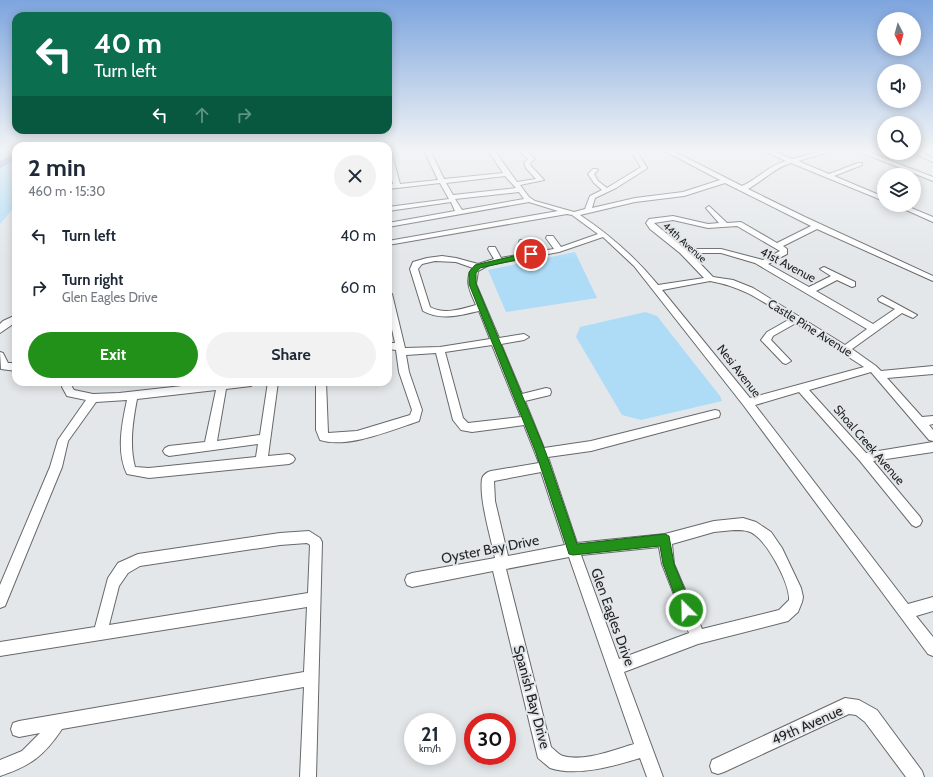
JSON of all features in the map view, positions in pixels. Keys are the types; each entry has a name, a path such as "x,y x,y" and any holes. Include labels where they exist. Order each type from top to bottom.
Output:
{"street":[{"path":"445,186 460,213"},
{"path":"602,186 606,190"},
{"path":"588,209 592,197 615,186"},
{"path":"392,242 635,200 684,194 708,186"},
{"path":"736,186 817,226 933,279"},
{"path":"742,189 747,186"},
{"path":"854,186 877,196"},
{"path":"392,208 518,187"},
{"name":"Nesi Avenue","path":"518,187 530,200 572,212 604,234 629,257 657,288 748,403 933,649"},
{"path":"392,224 530,200"},
{"path":"709,208 724,224"},
{"path":"923,216 933,210"},
{"path":"914,212 933,220"},
{"name":"44th Avenue","path":"710,279 684,251 650,223 658,219 673,218 702,225 733,223 744,226 779,245"},
{"path":"764,264 784,252 779,245 817,226"},
{"path":"482,307 447,313 430,313 426,309 414,270 416,264 419,262 450,258 462,260 478,267 531,254 559,250 604,234"},
{"path":"550,238 559,250"},
{"path":"523,242 531,254"},
{"path":"492,249 499,261"},
{"name":"41st Avenue","path":"684,251 705,250 721,252 764,264 811,290 873,328"},
{"name":"Glen Eagles Drive","path":"478,267 473,272 472,278 482,307 546,466 573,550 655,777"},
{"path":"824,269 852,284"},
{"path":"811,290 838,276"},
{"name":"Castle Pine Avenue","path":"657,288 710,279 730,282 750,290 796,320 845,349 876,372 933,437"},
{"path":"882,299 913,315"},
{"path":"845,349 901,309"},
{"path":"321,386 321,430 324,437 332,438 354,435 415,418 417,410 404,372 401,350 392,311"},
{"path":"0,330 6,323 12,320"},
{"path":"786,361 766,340 770,334 796,320"},
{"path":"392,347 401,350 440,350 524,337"},
{"path":"440,350 458,420 465,427 472,428 528,420"},
{"path":"0,355 4,367 12,367"},
{"path":"748,403 801,388 876,372 933,370"},
{"path":"67,386 71,393 94,398 213,386"},
{"path":"210,446 222,386"},
{"path":"261,463 272,386"},
{"name":"Shoal Creek Avenue","path":"801,388 864,458 916,521"},
{"path":"519,398 546,392"},
{"path":"133,395 128,413 128,462 131,471 149,473 289,459"},
{"path":"0,601 56,467 63,440 94,398"},
{"path":"541,453 591,446 716,414"},
{"path":"920,422 933,420"},
{"path":"169,451 264,440"},
{"path":"864,458 933,447"},
{"path":"500,564 489,501 488,479 491,476 546,466"},
{"path":"615,668 698,637 782,616 793,606 796,601 796,592 780,556 770,541 756,528 743,524 712,527 665,540 668,564 698,637"},
{"path":"100,634 113,583 123,568 138,560 280,539 309,537 316,542 308,777"},
{"name":"Oyster Bay Drive","path":"412,580 573,550 665,540"},
{"name":"Spanish Bay Drive","path":"500,564 544,752 556,762 569,766 582,765 644,749"},
{"path":"0,649 314,599"},
{"path":"905,612 933,604"},
{"path":"19,729 311,678"},
{"name":"49th Avenue","path":"718,766 846,706 853,706 861,708 871,716 916,777"},
{"path":"0,768 32,754 42,746 57,723"}],"shaded area":[{"path":"0,186 12,186 12,210 0,224"},
{"path":"575,252 597,298 506,312 488,270"},
{"path":"645,312 657,316 720,396 722,401 641,420 622,415 576,337 580,327"}],"route":[{"path":"531,254 487,263 478,267 473,272 472,284 541,453 573,550 665,540 668,564 686,610"}]}
